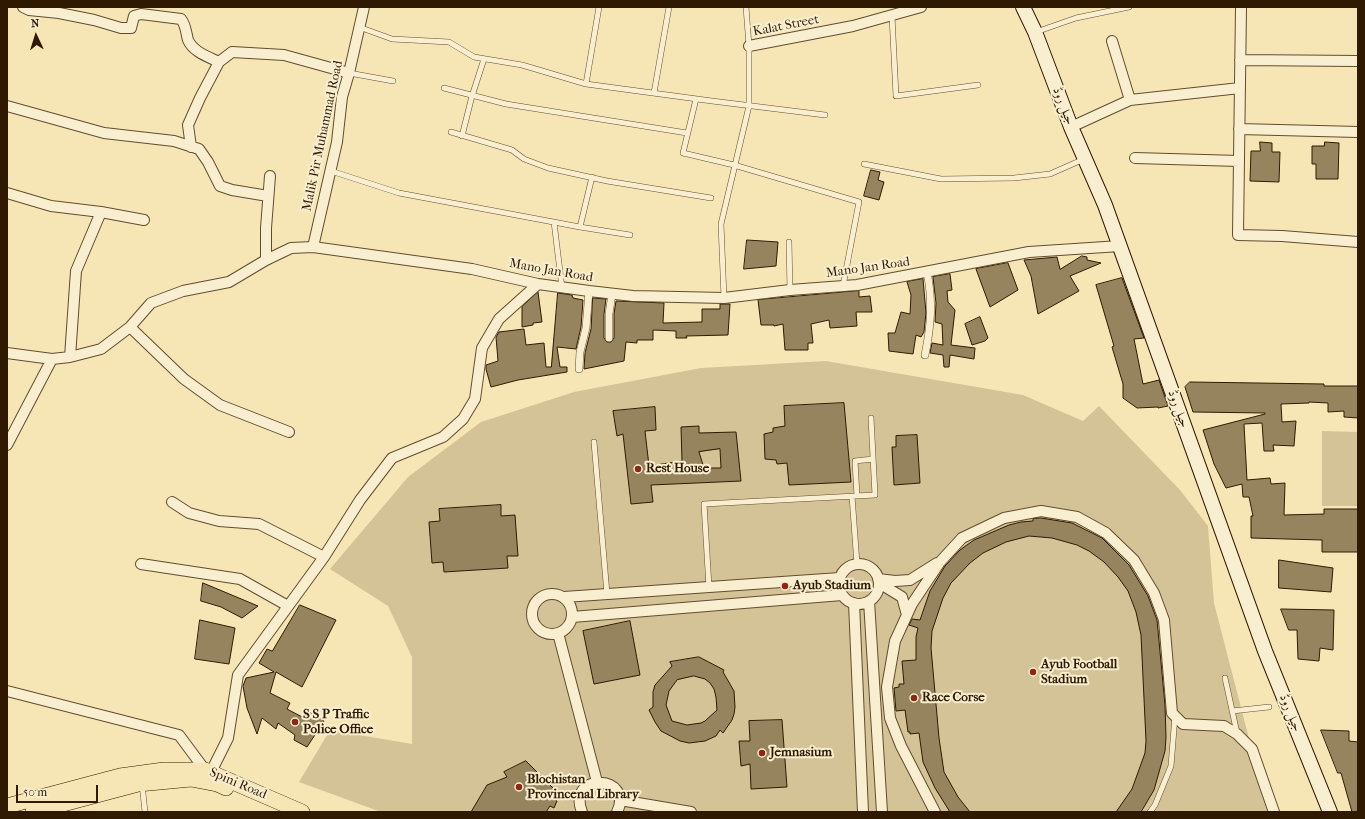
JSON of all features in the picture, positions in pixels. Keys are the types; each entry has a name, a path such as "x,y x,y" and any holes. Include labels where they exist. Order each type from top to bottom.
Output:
{"main road":[{"name":"جیل روڈ","path":"1023,7 1035,32 1071,127 1105,205 1265,652 1330,812"},
{"name":"Spini Road","path":"7,806 120,776 164,770 208,771 302,812"},
{"name":"Spini Road","path":"33,812 142,783 191,779 217,784 276,812"}],"street":[{"path":"23,7 29,10 59,13 94,20 121,28 131,28 134,16 141,14 181,19 184,23 192,48 219,62"},
{"name":"Malik Pir Muhammad Road","path":"313,247 337,142 342,97 364,7"},
{"name":"Kalat Street","path":"749,46 853,26 921,7"},
{"path":"1241,7 1238,235 1282,236 1358,242"},
{"path":"1112,41 1130,100"},
{"path":"191,147 188,125 219,62 232,52 284,56 349,73"},
{"path":"1240,60 1358,61"},
{"path":"1071,127 1130,100 1240,88"},
{"path":"7,106 104,134 174,141 199,149 208,162 220,186 232,190 268,196"},
{"path":"1239,129 1358,132"},
{"path":"1135,158 1239,161"},
{"path":"266,260 266,228 270,176"},
{"path":"7,193 52,206 101,212 144,220"},
{"path":"70,357 76,271 101,212"},
{"name":"Mano Jan Road","path":"7,353 52,359 70,357 101,349 130,327 151,303 183,291 229,282 266,260 291,248 313,247 472,269 538,284 612,294 633,296 724,298 790,290 857,285 1029,252 1120,246"},
{"path":"925,355 931,308 931,292 927,272"},
{"path":"7,691 179,735 208,771 228,738 238,676 324,557 360,500 392,458 443,437 463,419 475,399 482,348 499,319 538,284"},
{"path":"579,369 580,352 586,328 589,291"},
{"path":"608,338 612,294"},
{"path":"130,327 184,379 220,405 289,432"},
{"path":"7,445 52,359"},
{"path":"172,502 189,513 219,521 259,524 324,557"},
{"path":"935,812 901,746 890,718 887,687 895,642 912,604 940,562 962,538 1004,518 1041,511 1077,517 1106,533 1134,560 1154,593 1164,620 1172,713 1183,724 1224,726 1237,734 1252,749 1274,812"},
{"path":"878,581 910,580 940,562"},
{"path":"142,564 240,579 288,606"},
{"path":"857,564 864,565 875,573 878,581 876,594 869,601 864,603 849,602 839,590 840,578 846,568 857,564"},
{"path":"564,597 840,578"},
{"path":"878,581 902,597 907,615"},
{"path":"551,593 564,597 571,606 572,617 567,627 558,633 552,634 539,629 534,624 532,617 532,610 538,598 551,593"},
{"path":"572,617 842,595"},
{"path":"869,601 882,812"},
{"path":"854,603 863,812"},
{"path":"558,633 597,782"},
{"path":"582,812 579,806 581,793 585,787 597,782 610,784 618,794 620,800 617,812"},
{"path":"620,800 691,812"}],"lane":[{"path":"586,84 599,7"},
{"path":"654,93 669,7"},
{"path":"724,298 721,224 749,106 749,46 746,7"},
{"path":"1035,32 1076,18 1129,7"},
{"path":"892,16 896,96 978,85"},
{"path":"359,27 392,39 449,42 474,57 522,65 586,84 825,115"},
{"path":"462,136 472,96 484,59"},
{"path":"349,73 393,81"},
{"path":"444,88 506,104 688,133"},
{"path":"696,99 683,153 734,165 859,202 843,286"},
{"path":"451,132 512,150 524,159 548,168 592,178 711,198"},
{"path":"864,164 941,179 1014,178 1050,174 1085,159"},
{"path":"331,171 399,193 630,235"},
{"path":"580,227 592,178"},
{"path":"554,222 562,288"},
{"path":"789,242 790,290"},
{"path":"709,587 704,504 875,495 871,418"},
{"path":"594,442 607,594"},
{"path":"857,564 854,496 856,460 873,459"},
{"path":"1225,678 1237,734"},
{"path":"1232,711 1268,707"},
{"path":"1150,812 1155,805 1171,766 1175,716"},
{"path":"142,783 145,812"}],"shaded area":[{"name":"Ayub Stadium","path":"826,361 1023,395 1083,421 1099,406 1180,490 1208,526 1214,603 1268,812 381,812 299,782 330,730 412,744 412,657 388,606 330,569 408,477 481,422 574,392 701,368"},
{"path":"1322,431 1358,432 1358,506 1322,506"}],"building":[{"path":"1260,142 1272,143 1272,152 1280,152 1279,182 1250,181 1251,151 1260,151"},
{"path":"1325,142 1339,143 1338,179 1316,179 1316,164 1312,164 1312,146 1324,146"},
{"path":"871,170 880,172 878,180 884,182 879,200 864,196"},
{"path":"747,240 778,242 776,266 744,269"},
{"path":"1082,256 1087,257 1087,260 1101,263 1070,276 1079,291 1038,314 1031,276 1024,260 1057,257 1060,269"},
{"path":"1008,263 1018,290 990,307 976,269"},
{"path":"950,274 952,290 947,291 948,302 955,310 951,345 975,348 974,359 950,355 949,367 944,367 943,355 930,353 932,343 943,345 942,324 935,322 936,303 933,277"},
{"path":"1122,278 1144,338 1134,339 1143,384 1159,380 1168,406 1158,408 1137,408 1123,398 1123,384 1112,347 1114,346 1096,285"},
{"path":"923,279 926,313 924,332 921,337 916,335 913,354 889,351 888,333 895,333 901,312 910,314 911,295 907,282"},
{"path":"859,291 859,297 870,296 872,312 856,312 857,326 830,328 829,320 811,324 813,343 808,343 808,350 785,350 783,324 774,326 761,325 758,300"},
{"path":"538,292 542,322 533,323 533,325 522,327 522,307"},
{"path":"558,293 572,295 573,298 583,300 581,327 576,349 557,347 560,367 567,367 567,372 518,380 491,387 486,365 498,361 496,337 499,332 524,329 526,345 544,343 546,367 551,367"},
{"path":"593,298 606,299 604,314 604,338 607,342 611,342 614,338 614,314 616,301 664,303 663,323 702,322 702,309 720,309 720,304 730,304 728,335 686,336 687,338 676,338 676,331 653,330 653,340 637,340 637,343 626,342 624,361 584,369 585,353 591,329"},
{"path":"980,317 988,338 985,341 972,345 965,324"},
{"path":"1190,382 1358,386 1358,418 1344,417 1344,411 1328,412 1328,403 1309,402 1281,404 1282,422 1296,421 1294,446 1273,445 1274,451 1264,451 1262,423 1244,424 1247,480 1270,478 1271,484 1285,483 1284,515 1324,514 1324,509 1358,509 1358,552 1322,552 1322,540 1251,538 1251,516 1253,516 1249,497 1243,497 1242,484 1226,488 1214,464 1203,430 1265,413 1193,412 1185,387"},
{"path":"844,403 851,482 789,485 787,463 777,464 776,460 765,459 764,434 773,432 773,428 785,426 784,406"},
{"path":"655,407 656,430 645,431 649,466 682,461 681,427 699,426 699,433 736,432 741,481 651,485 653,502 631,504 623,434 617,436 613,411","holes":["720,449 721,468 704,468 699,452"]},
{"path":"917,435 920,483 894,485 892,447 896,447 896,436"},
{"path":"501,505 501,516 515,515 518,556 507,556 508,568 444,572 443,562 432,563 429,522 440,521 439,509"},
{"path":"1041,518 1072,523 1102,538 1129,565 1148,596 1157,620 1165,705 1165,751 1154,790 1141,812 1116,812 1132,789 1145,753 1146,741 1141,635 1136,612 1128,591 1118,577 1104,562 1089,551 1077,545 1052,538 1029,536 1006,542 983,553 970,563 951,583 943,598 932,631 931,648 939,738 944,772 958,797 970,812 950,812 935,788 923,762 919,733 910,734 910,732 908,732 905,710 896,711 894,688 899,687 899,684 904,684 902,661 916,660 916,637 918,628 909,625 912,619 920,620 930,591 945,566 960,550 974,540 1009,525 1033,521 1033,519"},
{"path":"1279,560 1333,568 1331,592 1279,588"},
{"path":"203,583 258,606 242,618 221,607 201,601"},
{"path":"300,605 336,620 302,687 276,672 270,693 290,703 287,709 306,719 309,712 324,721 307,747 294,740 295,735 278,723 276,729 262,718 257,734 247,708 243,686 246,678 274,672 259,663 267,649 272,651"},
{"path":"1281,609 1334,610 1333,650 1320,648 1319,661 1298,659 1297,630 1289,630"},
{"path":"200,620 235,628 229,664 195,659"},
{"path":"630,621 640,675 594,684 583,631"},
{"path":"699,657 724,670 723,672 734,691 735,707 732,720 723,733 720,730 716,736 705,741 689,743 680,741 661,731 649,710 653,707 653,692 655,685 672,666 670,662","holes":["694,676 705,679 714,689 717,710 701,723 687,725 672,721 666,705 669,691 677,680"]},
{"name":"Jemnasium","path":"782,720 787,787 751,789 750,764 741,766 739,741 750,741 749,721"},
{"path":"1321,730 1349,731 1349,741 1358,742 1358,812 1352,812 1341,773 1338,773"},
{"name":"Blochistan Provincenal Library","path":"526,761 556,791 554,799 557,801 554,808 550,806 546,812 471,812 487,785 507,777 504,772"}],"place":[{"name":"Rest House","path":"638,469"},
{"name":"Ayub Stadium","path":"785,586"},
{"name":"Ayub Football Stadium","path":"1033,672"},
{"name":"Race Corse","path":"914,698"},
{"name":"S S P Traffic Police Office","path":"295,722"},
{"name":"Jemnasium","path":"762,753"},
{"name":"Blochistan Provincenal Library","path":"519,787"}]}
